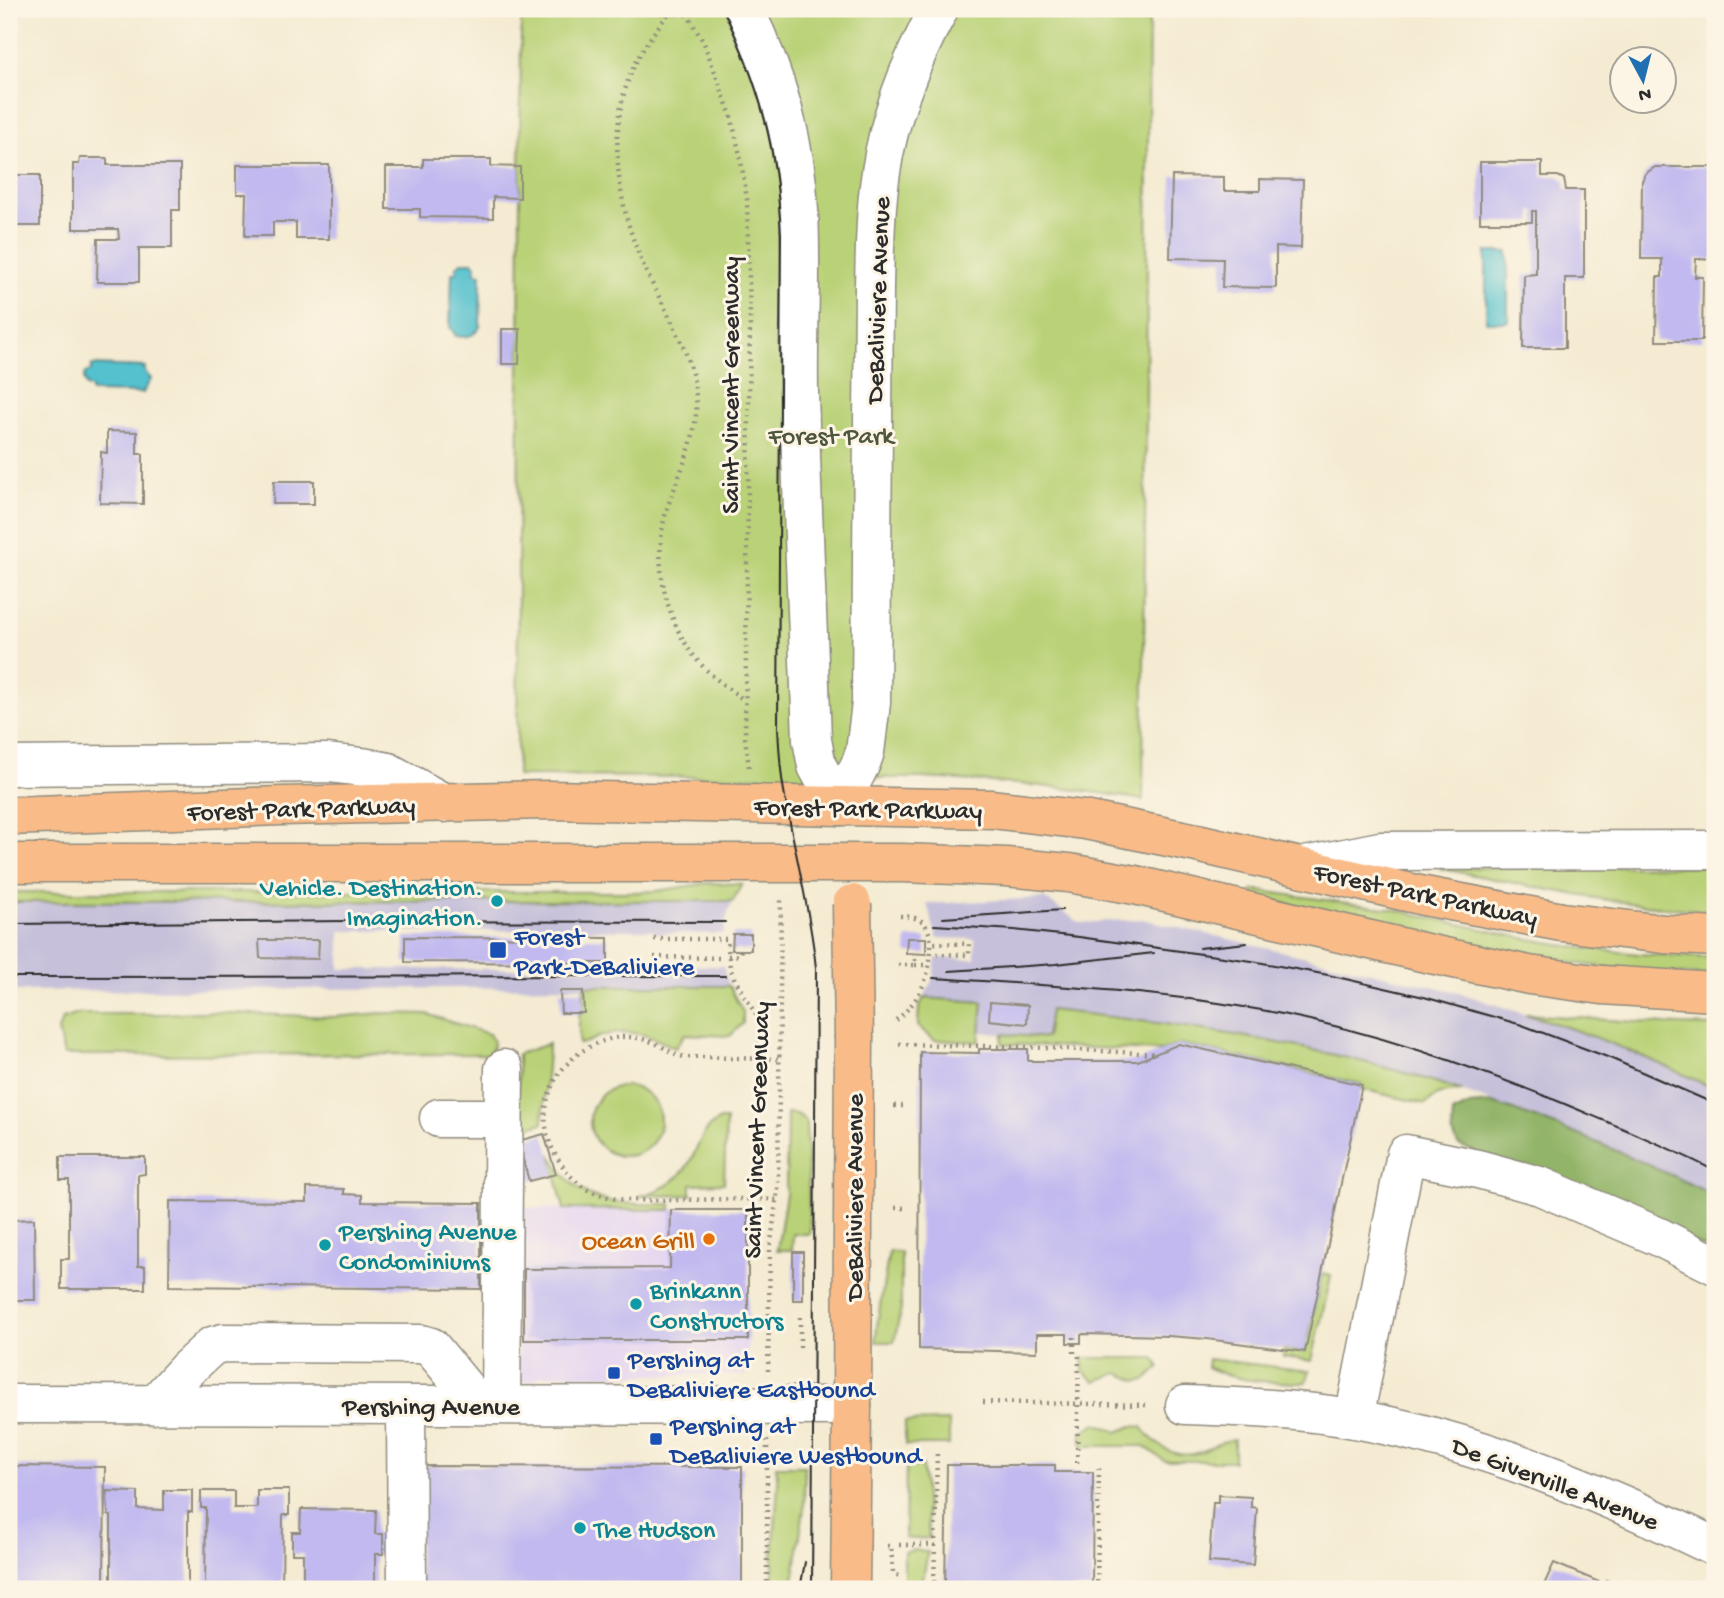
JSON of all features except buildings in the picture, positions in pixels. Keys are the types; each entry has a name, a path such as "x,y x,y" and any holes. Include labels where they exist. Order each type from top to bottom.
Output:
{"main road":[{"name":"Forest Park Parkway","path":"9,816 549,800 992,809 1085,820 1424,896 1562,922 1715,937"},
{"name":"DeBaliviere Avenue","path":"839,806 852,904 854,1039 850,1589"},
{"name":"Forest Park Parkway","path":"9,863 847,863 1006,867 1069,873 1135,885 1529,975 1602,985 1715,992"}],"street":[{"name":"DeBaliviere Avenue","path":"744,9 779,93 795,168 799,209 799,389 812,740 817,766 839,806"},
{"name":"DeBaliviere Avenue","path":"839,806 861,763 871,703 874,286 881,171 901,94 939,9"},
{"path":"9,766 338,764 388,772 444,803"},
{"path":"1300,867 1380,851 1715,850"},
{"path":"490,1405 504,1069"},
{"path":"439,1118 503,1118"},
{"path":"1354,1419 1406,1154 1478,1169 1540,1186 1715,1265"},
{"path":"154,1405 212,1346 236,1343 421,1344 431,1347 490,1405"},
{"name":"Pershing Avenue","path":"17,1395 154,1405 852,1406"},
{"name":"De Giverville Avenue","path":"1185,1405 1284,1410 1354,1419 1434,1437 1529,1466 1634,1509 1715,1547"},
{"path":"406,1406 407,1589"}],"path":[{"path":"672,9 642,50 624,93 619,127 620,188 626,221 639,256 688,357 696,397 692,438 666,513 660,546 661,576 675,621 687,646 702,666 745,701"},
{"name":"Saint Vincent Greenway","path":"681,9 704,43 724,94 740,155 747,200 750,318 745,745 751,774"},
{"name":"Saint Vincent Greenway","path":"768,1375 769,1250 777,1200 781,895"},
{"path":"896,1020 918,997 927,977 934,943 923,922 914,917 900,916"},
{"path":"654,939 727,939 725,957 758,1018 760,1059"},
{"path":"934,943 969,944 969,955 940,954"},
{"path":"654,957 725,957 739,955 741,950"},
{"path":"915,953 915,965"},
{"path":"898,965 929,965"},
{"path":"777,1200 641,1200 604,1197 589,1191 565,1170 555,1154 547,1130 547,1105 554,1081 571,1059 594,1044 623,1037 650,1041 679,1056 778,1059"},
{"path":"899,1044 1156,1054"},
{"path":"894,1106 907,1106"},
{"path":"895,1208 909,1208"},
{"path":"800,1314 800,1348"},
{"path":"1074,1334 1077,1353 1077,1463"},
{"path":"983,1402 1185,1405"},
{"path":"767,1441 767,1589"},
{"path":"934,1589 937,1451"},
{"path":"1097,1589 1099,1465"},
{"path":"899,1545 935,1545"},
{"path":"891,1559 892,1572 899,1576"}],"shaded area":[{"path":"1044,898 1080,923 1142,919 1457,992 1600,1039 1670,1067 1715,1089 1715,1196 1550,1122 1412,1074 1328,1053 1164,1024 1050,1010 1046,1039 980,1032 983,1002 924,998 933,978 936,958 975,959 975,939 937,938 927,904"},
{"path":"733,901 723,934 654,933 653,930 340,931 340,969 653,969 654,965 723,966 729,986 9,991 9,902"},
{"path":"514,1208 750,1210 747,1375 542,1375 530,1383 519,1382"}],"green space":[{"name":"Forest Park","path":"521,9 1149,9 1143,800 1032,785 921,778 517,776"},
{"path":"1715,866 1715,911 1611,900 1439,868"},
{"path":"707,883 742,884 733,901 9,902 9,892 636,892"},
{"path":"1253,890 1392,909 1574,947 1715,958 1715,976 1635,971 1477,946 1251,896"},
{"path":"584,986 729,986 743,1012 743,1023 730,1036 685,1034 675,1048 649,1037 624,1032 579,1044 579,1013 583,1013"},
{"path":"924,998 983,1002 979,1042 934,1040 918,1026 919,1007"},
{"path":"1050,1010 1259,1039 1362,1061 1463,1091 1443,1093 1425,1104 1361,1089 1361,1084 1180,1044 1162,1051 1002,1044 1003,1034 1046,1038"},
{"path":"199,1012 334,1017 382,1013 427,1014 489,1034 493,1041 492,1054 64,1055 58,1031 62,1019 79,1014"},
{"path":"1525,1014 1715,1026 1715,1089 1622,1048"},
{"path":"548,1044 543,1123 518,1130 518,1054"},
{"path":"632,1086 645,1092 654,1101 658,1107 658,1135 650,1146 639,1154 618,1156 600,1146 592,1135 590,1114 600,1096 611,1088"},
{"path":"1493,1103 1606,1146 1715,1196 1715,1252 1458,1145 1452,1131 1453,1113 1470,1105"},
{"path":"787,1113 798,1115 806,1123 810,1234 793,1234 792,1250 777,1250 786,1194"},
{"path":"720,1120 726,1120 724,1183 691,1184 691,1195 639,1196 657,1191 678,1177 690,1162 706,1130"},
{"path":"550,1154 567,1178 592,1196 617,1203 671,1204 671,1210 564,1209"},
{"path":"889,1251 901,1253 901,1309 894,1342 876,1342 877,1325"},
{"path":"1322,1274 1331,1276 1312,1361 1283,1357 1284,1349 1305,1352"},
{"path":"1083,1358 1154,1358 1160,1367 1146,1380 1137,1381 1118,1373 1095,1381 1083,1371"},
{"path":"1208,1359 1310,1371 1306,1382 1300,1383 1253,1380 1230,1376 1207,1367"},
{"path":"949,1421 949,1445 905,1445 905,1422"},
{"path":"1096,1423 1118,1432 1132,1426 1142,1427 1154,1441 1176,1454 1194,1454 1234,1439 1234,1461 1165,1461 1144,1446 1082,1446 1082,1432"},
{"path":"776,1466 805,1466 804,1509 792,1589 773,1589 778,1485"},
{"path":"906,1466 922,1466 929,1538 905,1538"},
{"path":"904,1552 928,1552 921,1589 904,1589"}],"water":[{"path":"1486,252 1508,252 1508,322 1486,322"},
{"path":"461,262 472,262 476,265 475,273 481,274 480,327 470,336 464,337 456,336 450,327 452,273 457,273 456,268"},
{"path":"92,365 145,367 145,372 151,379 143,393 91,392 84,378 85,373 91,371"}],"tram line":[{"path":"723,9 757,91 771,145 781,234 778,727 783,783 816,968 812,1589"},
{"path":"943,918 1062,910"},
{"path":"9,924 725,922"},
{"path":"934,925 1079,937 1252,961 1424,997 1522,1025 1610,1058 1715,1104"},
{"path":"1199,948 1247,943"},
{"path":"949,971 1056,964 1154,953"},
{"path":"9,977 725,976"},
{"path":"933,978 1148,994 1234,1005 1313,1021 1385,1040 1491,1075 1619,1127 1715,1171"},
{"path":"800,1589 805,1562"}],"place":[{"name":"Vehicle. Destination. Imagination.","path":"497,901"},
{"name":"Forest Park-DeBaliviere","path":"498,950"},
{"name":"Ocean Grill","path":"709,1239"},
{"name":"Pershing Avenue Condominiums","path":"325,1245"},
{"name":"Brinkann Constructors","path":"636,1304"},
{"name":"Pershing at DeBaliviere Eastbound","path":"614,1373"},
{"name":"Pershing at DeBaliviere Westbound","path":"656,1439"},
{"name":"The Hudson","path":"580,1528"}]}
